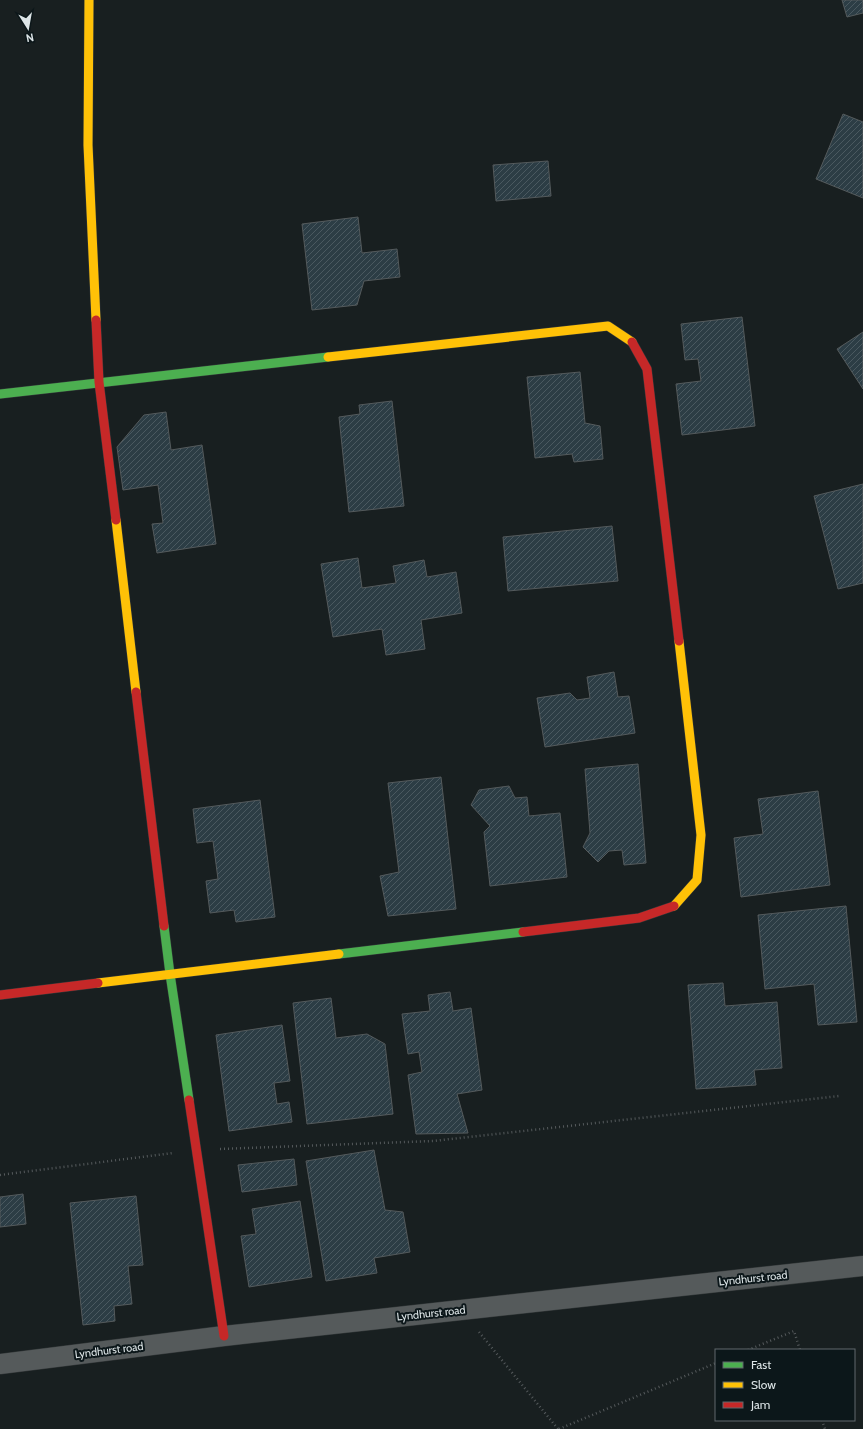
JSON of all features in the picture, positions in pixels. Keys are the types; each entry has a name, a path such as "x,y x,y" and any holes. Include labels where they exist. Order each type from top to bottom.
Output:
{"street":[{"path":"89,0 88,145 99,382 170,974 224,1336"},
{"path":"0,394 608,326 631,341 647,369 701,835 697,880 674,907 639,918 170,974 0,996"},
{"name":"Lyndhurst road","path":"0,1364 224,1336 863,1266"}],"path":[{"path":"0,1175 197,1150 433,1141 839,1096"},
{"path":"750,1349 794,1331 800,1349"},
{"path":"479,1332 559,1429 715,1363"}],"building":[{"path":"842,0 863,0 863,13 847,17"},
{"path":"843,114 863,122 863,198 816,179"},
{"path":"548,161 551,196 496,201 493,165"},
{"path":"358,217 362,253 397,249 400,277 364,281 357,305 312,310 302,224"},
{"path":"742,317 755,426 682,435 676,384 701,381 698,359 685,360 681,324"},
{"path":"863,332 863,389 837,349"},
{"path":"580,372 585,423 600,426 603,459 574,462 572,454 535,458 527,377"},
{"path":"392,401 404,506 349,512 339,417 360,414 359,405"},
{"path":"166,412 171,450 202,445 216,544 157,553 152,524 163,523 158,485 123,490 117,447 144,415"},
{"path":"863,484 863,583 838,589 814,496"},
{"path":"612,526 618,581 508,591 503,537"},
{"path":"358,558 362,588 396,583 393,566 424,560 427,577 456,572 462,613 421,620 425,649 386,655 382,629 333,637 321,564"},
{"path":"614,672 618,697 629,696 635,733 545,747 537,698 570,693 577,700 590,698 587,677"},
{"path":"638,764 646,863 624,865 622,850 609,851 598,862 583,847 590,833 585,769"},
{"path":"441,777 456,909 388,916 380,876 399,872 388,783"},
{"path":"509,786 515,798 527,797 529,816 560,813 567,877 490,886 484,832 490,826 471,805 479,790"},
{"path":"818,791 830,885 741,897 734,838 763,834 758,799"},
{"path":"260,800 275,917 236,922 234,910 210,913 206,881 218,879 213,841 197,843 193,809"},
{"path":"846,906 857,1022 818,1025 814,984 765,989 758,915"},
{"path":"723,983 725,1006 777,1002 782,1068 754,1070 756,1085 696,1089 688,985"},
{"path":"450,992 453,1011 471,1008 482,1090 457,1094 468,1133 416,1134 408,1075 422,1072 419,1052 408,1054 402,1014 430,1011 428,995"},
{"path":"331,998 336,1038 367,1034 385,1044 393,1114 307,1124 293,1003"},
{"path":"282,1025 290,1081 274,1083 277,1104 289,1102 292,1122 229,1131 216,1035"},
{"path":"374,1150 385,1210 403,1212 410,1252 374,1258 377,1273 326,1281 306,1161"},
{"path":"294,1159 297,1185 242,1192 238,1165"},
{"path":"23,1194 26,1224 0,1227 0,1197"},
{"path":"136,1196 143,1265 128,1266 132,1304 114,1306 115,1321 83,1325 70,1203"},
{"path":"300,1201 312,1277 249,1287 241,1236 256,1234 252,1209"}],"traffic: fast":[{"path":"0,394 328,357"},
{"path":"164,926 189,1100"},
{"path":"339,954 523,932"}],"traffic: slow":[{"path":"89,0 88,145 96,320"},
{"path":"328,357 608,326 632,342"},
{"path":"116,520 136,692"},
{"path":"674,906 697,880 701,835 679,641"},
{"path":"98,983 339,954"}],"traffic: jam":[{"path":"96,320 99,382 116,520"},
{"path":"632,342 647,369 679,641"},
{"path":"136,692 164,926"},
{"path":"523,932 639,918 674,906"},
{"path":"0,995 98,983"},
{"path":"189,1100 224,1336"}]}
